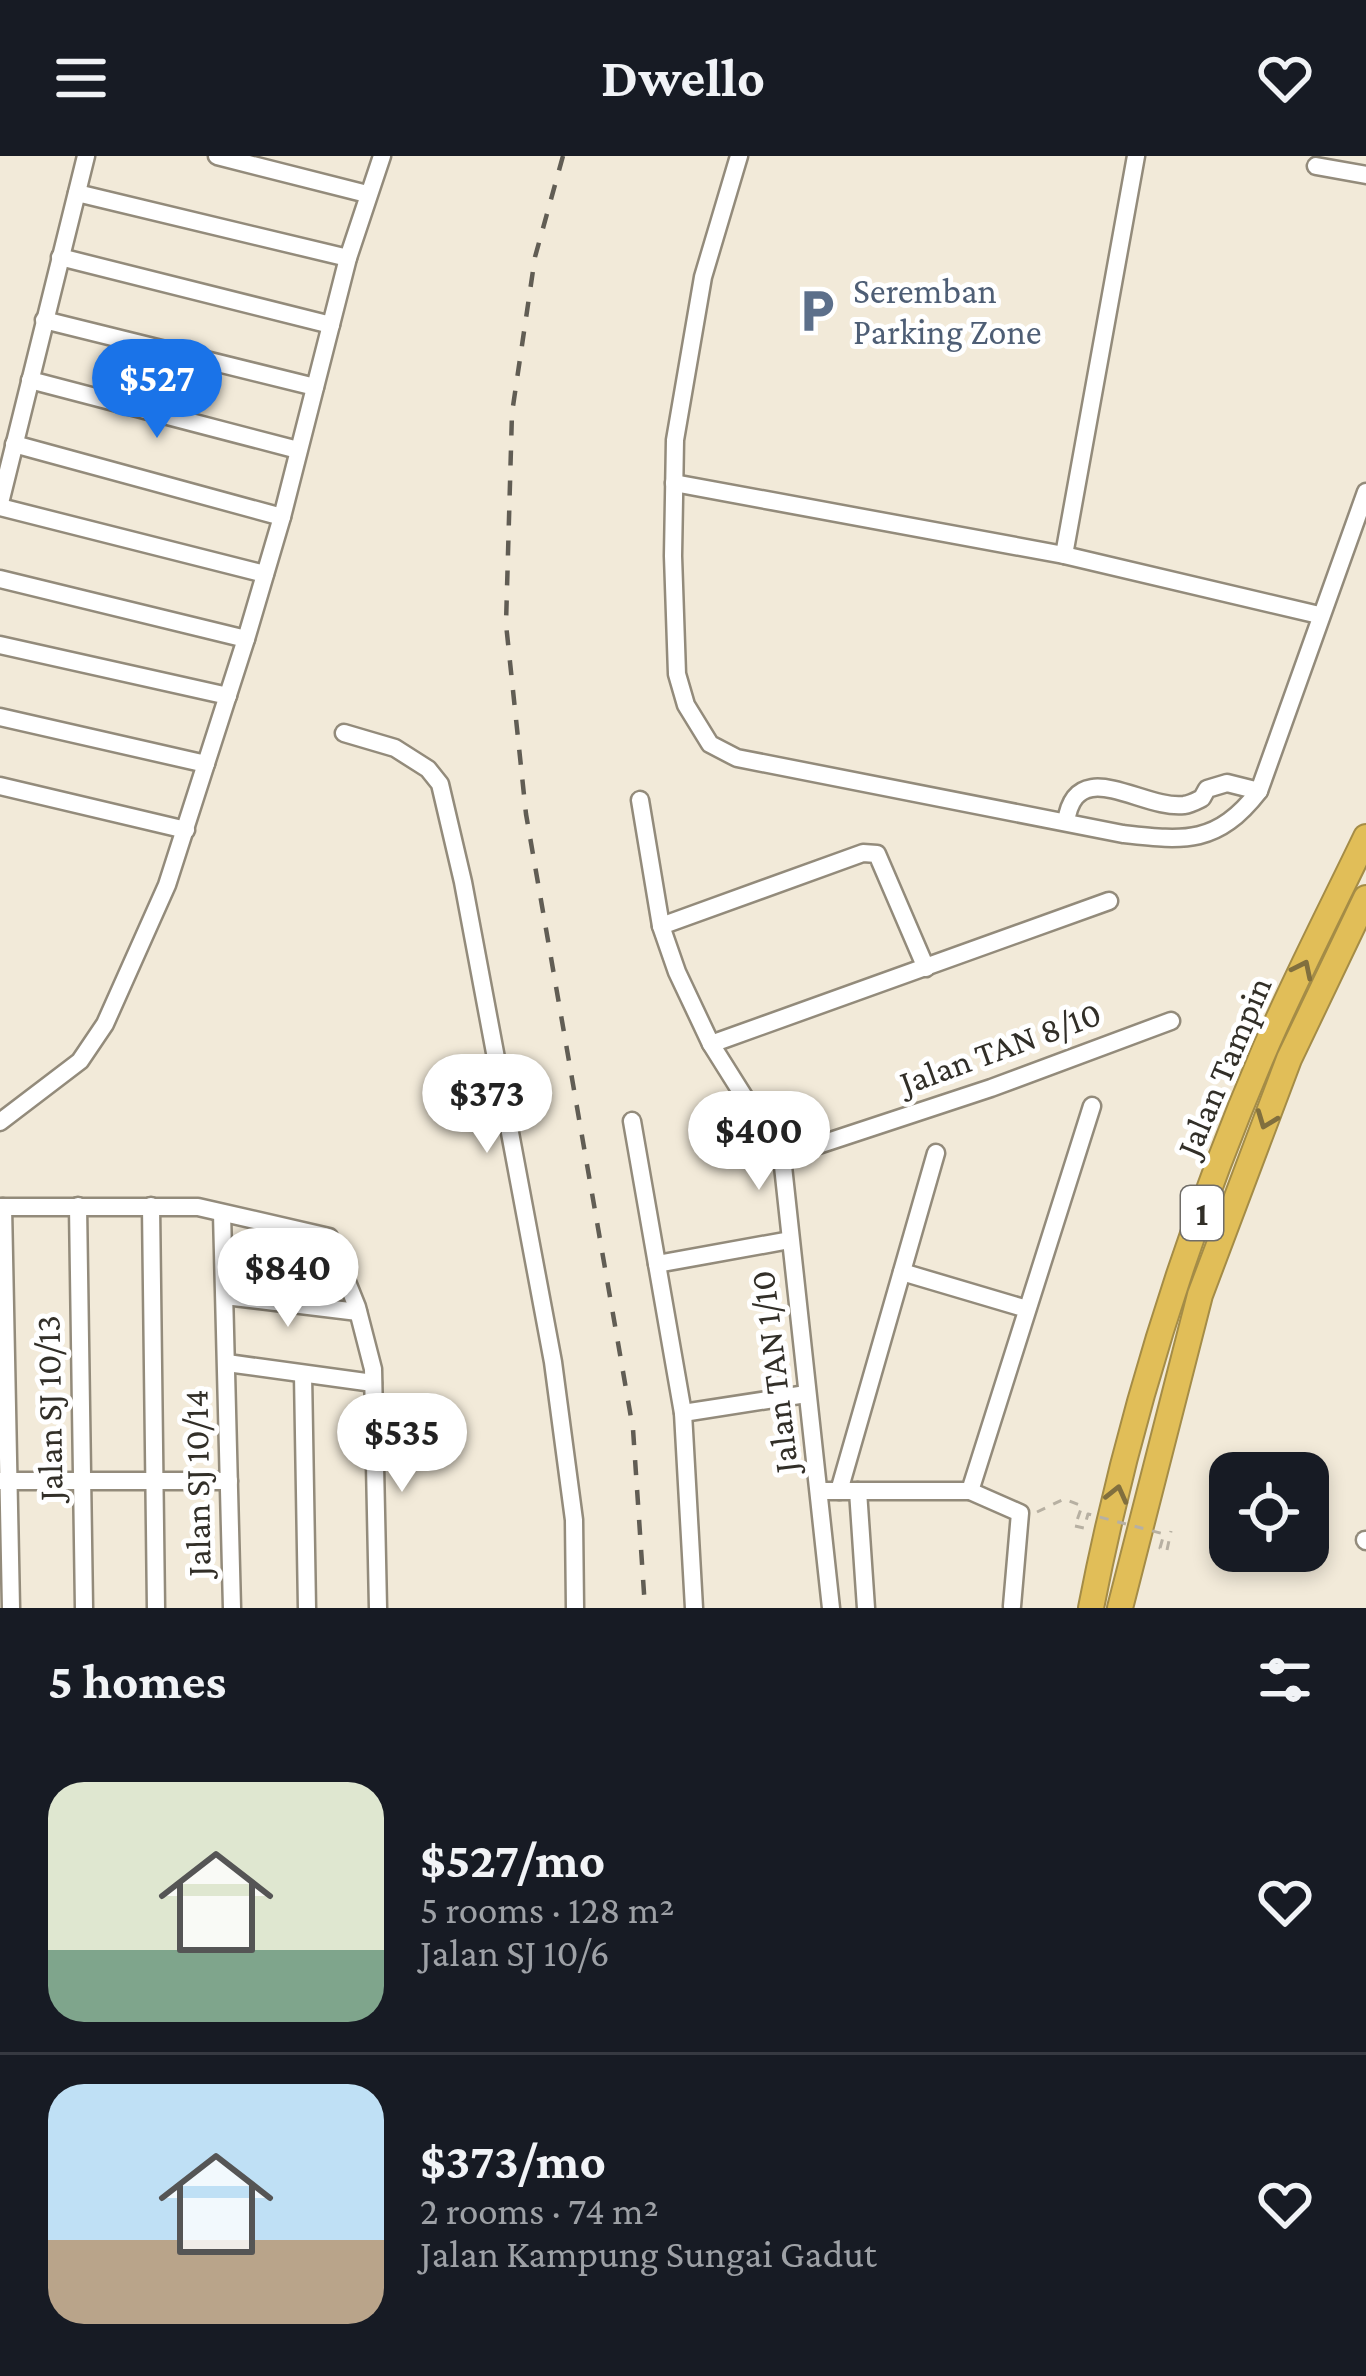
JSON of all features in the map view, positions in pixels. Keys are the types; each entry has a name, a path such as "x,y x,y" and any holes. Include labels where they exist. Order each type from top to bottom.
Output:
{"highway":[{"name":"Jalan Tampin","path":"1091,1608 1177,1280 1264,1052 1366,837"},
{"name":"Jalan Tampin","path":"1120,1608 1201,1295 1289,1059 1366,898"}],"street":[{"path":"86,156 0,505 265,574"},
{"path":"217,156 367,194"},
{"path":"0,1122 80,1061 105,1024 167,885 282,517 348,258 382,156"},
{"path":"739,156 703,278 675,440 677,674 686,705 710,744 737,758 1066,822 1179,840 1205,834 1231,820 1259,791 1366,492"},
{"path":"1064,555 1136,156"},
{"path":"1316,166 1366,175"},
{"path":"76,193 348,258"},
{"path":"60,257 331,326"},
{"path":"44,320 315,387"},
{"path":"29,380 298,450"},
{"path":"14,444 282,517"},
{"path":"674,483 1064,555 1319,615"},
{"path":"0,579 246,639"},
{"path":"0,645 228,696"},
{"path":"0,717 206,764"},
{"path":"344,734 395,748 428,769 440,784 463,882 554,1362 574,1520 574,1608"},
{"path":"1066,822 1068,805 1077,791 1092,786 1184,805 1226,783 1259,791"},
{"path":"0,786 186,830"},
{"name":"Jalan TAN 1/10","path":"640,800 662,926 677,972 711,1045 782,1157 806,1394 839,1491 831,1608"},
{"path":"662,926 863,853 877,854 926,968"},
{"path":"711,1045 1109,901"},
{"name":"Jalan TAN 8/10","path":"782,1157 991,1088 1172,1021"},
{"path":"970,1490 1092,1106"},
{"path":"632,1121 683,1412 694,1608"},
{"path":"866,1608 839,1491 936,1153"},
{"path":"11,1608 4,1481 2,1207 78,1206 198,1207 329,1237 358,1312 373,1383 378,1608"},
{"name":"Jalan SJ 10/13","path":"78,1206 84,1608"},
{"path":"151,1206 156,1608"},
{"name":"Jalan SJ 10/14","path":"222,1213 232,1608"},
{"path":"657,1264 790,1240"},
{"path":"902,1272 1027,1310"},
{"path":"225,1296 358,1312"},
{"path":"226,1363 373,1383"},
{"path":"303,1374 307,1608"},
{"path":"683,1412 806,1394"},
{"path":"4,1481 229,1481"},
{"path":"839,1491 970,1490 1020,1513 1012,1606"}],"path":[{"path":"1020,1520 1064,1499 1082,1506 1076,1526 1084,1528 1088,1514 1145,1528 1164,1534 1160,1548 1167,1550 1171,1531"}],"railway":[{"path":"563,156 535,257 512,413 506,624 526,814 633,1429 645,1608"}],"place":[{"name":"Seremban Parking Zone","path":"817,311"}]}
